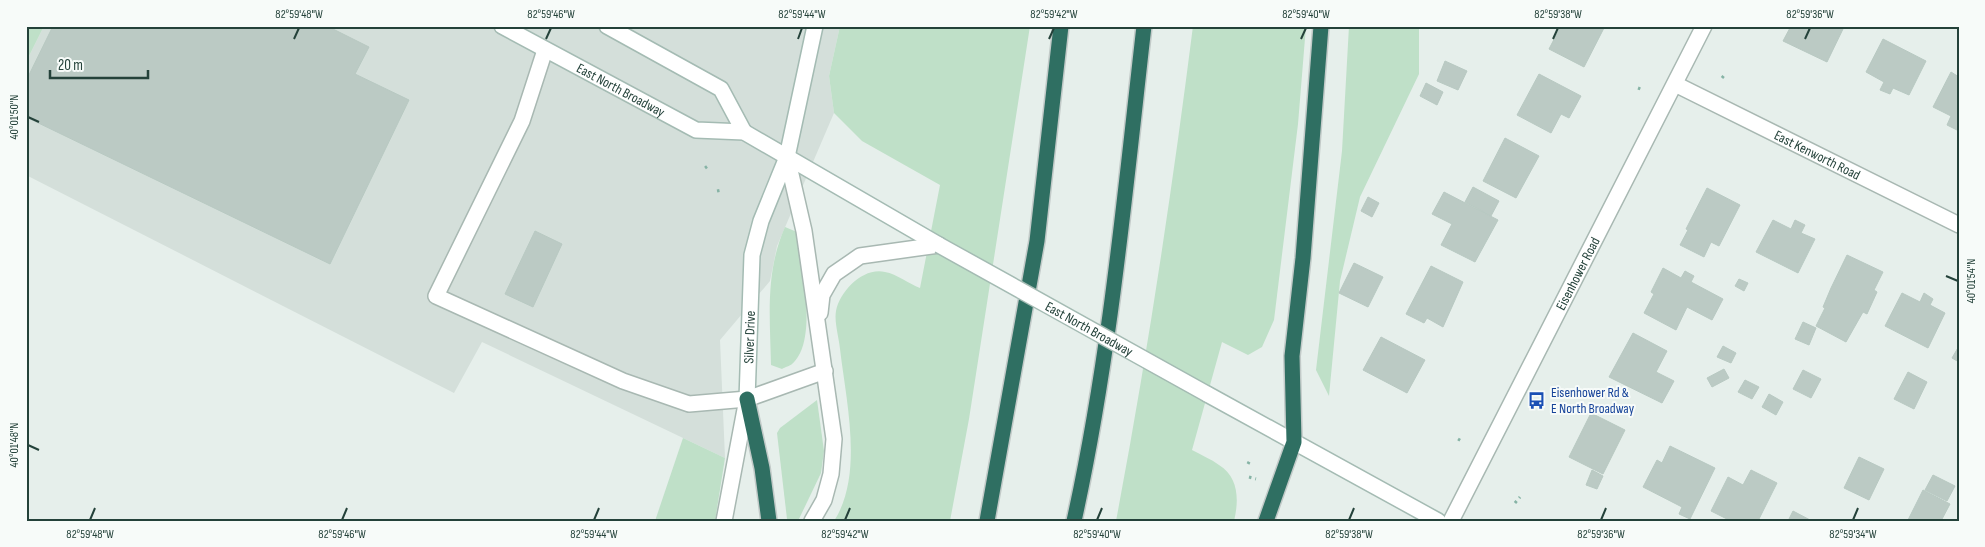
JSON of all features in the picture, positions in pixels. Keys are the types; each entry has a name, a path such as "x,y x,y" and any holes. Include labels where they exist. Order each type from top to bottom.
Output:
{"highway":[{"path":"987,521 1037,241 1061,26"},
{"path":"1074,521 1093,429 1115,285 1144,26"},
{"path":"1266,521 1294,442 1292,356 1303,258 1321,26"},
{"path":"747,399 762,468 769,521"}],"street":[{"name":"East North Broadway","path":"502,26 696,130 744,132 940,245 1438,521"},
{"path":"607,26 721,89 744,132"},
{"name":"Silver Drive","path":"724,521 747,399 752,255 761,221 787,157 815,26"},
{"name":"Eisenhower Road","path":"1451,521 1704,26"},
{"path":"545,50 522,121 436,296 623,381 689,404 747,399 825,371"},
{"name":"East Kenworth Road","path":"1675,84 1959,225"},
{"name":"Silver Drive","path":"787,157 804,231 834,438 824,500 812,521"},
{"name":"Silver Drive","path":"818,330 822,295 834,274 860,256 940,245"}],"path":[{"path":"1722,78 1726,73"},
{"path":"1638,88 1643,90"},
{"path":"705,168 709,165"},
{"path":"717,191 722,190"},
{"path":"1458,439 1463,442"},
{"path":"1515,503 1520,497"}],"shaded area":[{"path":"44,26 840,26 829,76 834,113 777,246 770,281 720,340 725,458 482,342 454,393 26,175 26,62"}],"green space":[{"path":"26,26 44,26 26,62"},
{"path":"840,26 1030,26 969,419 950,521 834,521 843,503 851,460 849,414 836,320 838,303 854,282 869,273 877,271 894,275 920,288 940,185 862,141 834,113 829,76"},
{"path":"1193,26 1306,26 1298,124 1274,320 1262,347 1248,355 1222,342 1192,450 1216,463 1226,470 1230,476 1234,483 1237,498 1234,521 1116,521 1158,274"},
{"path":"1349,26 1419,26 1419,74 1360,197 1340,281 1329,396 1316,370 1342,151"},
{"path":"785,227 797,232 807,321 805,338 800,353 792,364 782,369 771,365 770,295 774,261"},
{"path":"817,400 824,451 821,473 798,521 787,519 777,433 780,428"},
{"path":"683,438 725,458 715,521 655,521"}],"building":[{"path":"53,26 327,26 369,47 355,74 409,100 330,264 26,117 26,81"},
{"path":"1561,26 1605,26 1584,67 1549,49"},
{"path":"1791,26 1838,26 1843,29 1827,62 1783,41"},
{"path":"1883,39 1926,61 1909,95 1893,88 1890,94 1880,90 1884,82 1866,72"},
{"path":"1445,61 1467,71 1458,90 1437,81"},
{"path":"1951,72 1959,77 1959,131 1947,125 1951,116 1933,107"},
{"path":"1539,74 1581,96 1569,118 1561,114 1551,133 1517,115"},
{"path":"1426,83 1443,92 1437,105 1420,96"},
{"path":"1505,138 1539,156 1516,198 1483,181"},
{"path":"1473,187 1499,201 1491,216 1465,202"},
{"path":"1707,188 1740,205 1719,246 1711,242 1704,257 1680,245"},
{"path":"1444,192 1498,220 1475,262 1441,245 1452,224 1432,214"},
{"path":"1368,197 1379,203 1372,217 1361,211"},
{"path":"1773,220 1791,229 1795,220 1805,225 1801,233 1815,239 1798,273 1756,252"},
{"path":"535,231 562,244 533,307 505,294"},
{"path":"1847,255 1883,272 1874,290 1877,292 1867,314 1863,312 1846,342 1816,326"},
{"path":"1354,263 1383,277 1368,307 1339,293"},
{"path":"1431,266 1463,282 1443,327 1427,318 1424,323 1406,314"},
{"path":"1663,268 1681,278 1685,271 1694,276 1691,282 1723,299 1712,320 1687,307 1676,330 1644,313 1654,294 1651,292"},
{"path":"1739,279 1748,283 1744,291 1735,286"},
{"path":"1902,293 1920,302 1924,293 1933,299 1930,305 1945,313 1928,348 1885,326"},
{"path":"1803,322 1816,328 1809,345 1795,339"},
{"path":"1633,333 1667,351 1656,372 1674,381 1662,403 1609,377"},
{"path":"1381,337 1425,360 1407,393 1363,370"},
{"path":"1723,346 1736,353 1731,363 1717,357"},
{"path":"1959,346 1959,362 1952,358"},
{"path":"1724,369 1729,378 1712,387 1707,378"},
{"path":"1803,370 1821,379 1811,398 1793,389"},
{"path":"1908,372 1927,382 1914,409 1894,399"},
{"path":"1745,380 1759,387 1752,399 1738,392"},
{"path":"1769,394 1783,402 1776,415 1762,407"},
{"path":"1591,413 1625,430 1603,474 1569,457"},
{"path":"1670,446 1715,468 1690,519 1679,514 1682,507 1643,487 1657,460 1662,463"},
{"path":"1859,457 1884,469 1869,500 1844,488"},
{"path":"1592,470 1603,476 1597,489 1586,485"},
{"path":"1751,470 1777,483 1758,521 1731,521 1711,511 1728,477 1743,485"},
{"path":"1933,475 1955,486 1947,501 1925,490"},
{"path":"1923,490 1950,504 1941,521 1908,520"},
{"path":"1793,511 1812,521 1788,521"}],"place":[{"name":"Eisenhower Rd & E North Broadway","path":"1537,400"}]}
